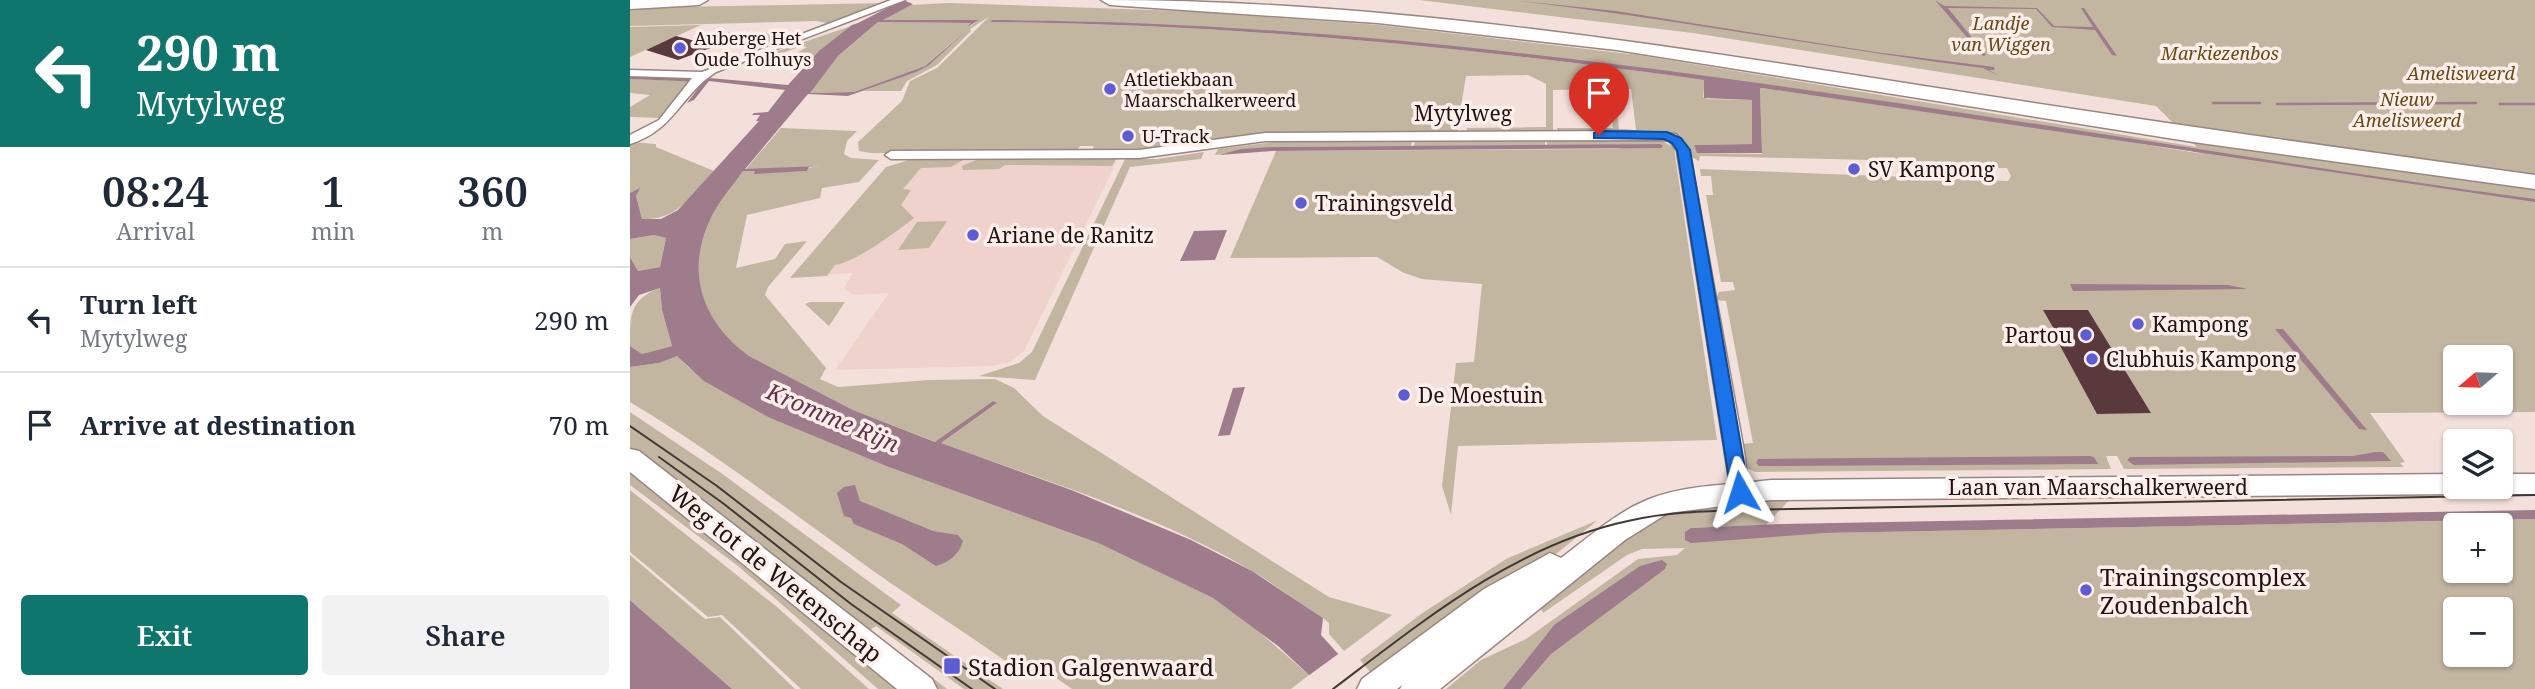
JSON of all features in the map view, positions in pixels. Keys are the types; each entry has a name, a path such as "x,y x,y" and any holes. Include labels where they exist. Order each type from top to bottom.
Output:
{"highway":[{"path":"630,2 640,0"},
{"path":"630,2 699,0"},
{"path":"1110,0 1378,17 1617,44 2193,135 2535,182"},
{"path":"1287,0 1445,13 1674,42 2185,123 2535,171"},
{"path":"1371,0 1445,13"}],"main road":[{"name":"Weg tot de Wetenschap","path":"630,458 921,689"},
{"name":"Laan van Maarschalkerweerd","path":"1377,686 1494,598 1534,577 1594,530 1643,497 1682,488 1740,492 1784,489 2443,484"},
{"path":"2513,484 2535,484"},
{"name":"Laan van Maarschalkerweerd","path":"1416,689 1523,602 1632,520 1672,502 1710,499 1740,492"}],"street":[{"path":"630,139 663,122 700,78 739,58 835,26 900,0"},
{"path":"630,73 700,78"},
{"name":"Mytylweg","path":"891,155 1149,154 1265,137 1672,137 1683,150 1740,492"}],"shaded area":[{"path":"908,161 1117,161 1024,351 1010,362 992,366 835,370 889,293 853,295 844,288 853,273 796,276"}],"green space":[{"path":"1419,0 2535,0 2535,412 2513,412 2513,345 2443,345 2443,413 2370,413 2405,462 2400,463 2404,467 2124,469 2117,456 2106,456 2111,469 1755,472 1747,468 1741,444 1753,443 1726,301 1715,300 1719,292 1735,290 1733,282 1721,282 1706,195 1713,195 1711,176 1701,176 1700,169 2008,181 2011,176 2007,168 1998,168 1996,163 1700,156 1699,161 1690,156 1687,148 1674,138 1630,133 1629,130 1636,130 1631,89 1615,89 1619,129 1616,133 1557,132 1557,128 1613,128 1610,89 1553,90 1553,131 1466,132 1467,128 1546,127 1546,84 1528,75 1466,76 1457,131 1262,136 1193,147 1090,153 1094,146 1080,146 1075,153 859,151 858,142 902,101 910,81 937,68 990,16 970,29 937,65 907,81 901,91 863,91 926,67 965,31 925,66 854,92 809,93 838,56 878,22 972,23 969,27 979,20 881,20 911,5 949,3 1182,11 1379,25 1638,55 2197,147 2156,106 1693,33","holes":["990,22 1141,24 1289,33 1585,61 2026,123 2203,154 2001,121 1762,88 1762,154 1698,153 1694,145 1752,144 1752,100 1707,99 1703,97 1705,80 1527,57 1348,39 1169,27"]},
{"path":"883,3 836,25 816,21 630,26 630,8"},
{"path":"701,25 630,57 630,27"},
{"path":"854,25 813,57 795,54 807,47 801,47 769,59 752,62 757,63 736,65"},
{"path":"716,34 771,34 786,41 732,59 772,44 742,37 716,45 704,44"},
{"path":"630,79 692,81 662,118 630,117 630,107 650,95 630,93"},
{"path":"781,128 857,131 847,141 844,154 851,158 879,160 859,182 822,188 820,198 747,215 736,268 775,259 785,244 807,241 768,287 765,295 826,368 820,379 838,387 929,380 995,379 1014,388 1043,416 1329,597 1392,615 1344,651 1329,634 1329,623 1323,618 1261,576 1215,551 1139,515 941,443 996,404 993,401 936,442 853,410 749,356 733,343 709,312 702,296 699,259 713,213 743,171 807,171 808,168 820,166 745,170"},
{"path":"1661,140 1674,148 1717,440 1458,446 1451,515 1442,486 1456,363 1474,362 1482,284 1422,279 1404,273 1377,257 1230,258 1276,151 1614,149 1660,144 1547,146 1547,141"},
{"path":"1412,141 1411,146 1274,147 1215,155 1218,149 1275,142"},
{"path":"1415,141 1545,141 1545,146 1414,146"},
{"path":"630,142 656,144 656,147 714,171 675,211 665,216 642,219 636,196 638,190 630,193"},
{"path":"1204,152 1201,159 1130,167 1035,380 979,376 1019,363 1032,352 1125,159 1157,159"},
{"path":"1116,159 1112,166 1005,165 999,169 963,170 962,166 976,160"},
{"path":"909,160 963,160 951,167 921,168 903,189 911,190 901,205 914,218 887,238 864,253 835,265 827,276 790,278 886,167"},
{"path":"947,221 929,248 898,250 917,222"},
{"path":"654,235 666,238 660,267 638,271 630,257 630,239"},
{"path":"660,288 662,310 672,346 642,354 630,346 632,316 637,303 643,297"},
{"path":"845,302 829,326 805,304"},
{"path":"677,355 688,367 770,418 886,466 1098,543 1213,598 1257,630 1309,675 1291,689 1072,689 1042,668 1030,679 722,462 630,402 630,367 659,363"},
{"path":"630,412 721,473 901,605 892,613 1003,689 964,689 876,626 870,630 947,689 937,689 700,497 630,450"},
{"path":"630,470 904,689 878,689 738,566 630,485"},
{"path":"630,490 777,607 869,689 801,689 722,615 708,617 630,552"},
{"name":"Trainingscomplex Zoudenbalch","path":"1794,495 1766,525 1691,528 1740,538 1826,533 2443,521 2443,583 2513,583 2513,519 2535,519 2535,689 1521,689 1551,654 1554,625 1503,689 1446,689 1481,660 1526,639 1638,559 1677,555 1685,548 1642,549 1627,555 1543,613 1538,601 1667,510"},
{"path":"1598,520 1546,562 1371,673 1360,660 1421,614 1506,559"},
{"path":"630,555 705,619 720,617 795,689 732,689 630,600"}],"water":[{"name":"Kromme Rijn","path":"903,0 913,4 883,20 979,20 967,27 971,23 878,22 838,56 810,93 854,92 925,66 966,31 928,66 916,72 848,96 808,94 745,169 820,166 809,167 807,171 754,174 755,171 743,171 713,213 699,259 703,296 720,328 749,356 853,410 935,442 993,401 997,403 941,443 1074,491 1191,540 1252,571 1323,618 1321,635 1370,689 1324,689 1278,646 1213,598 1098,543 886,466 770,418 704,381 677,356 659,363 630,367 630,346 642,354 672,346 662,310 660,288 639,295 630,307 630,257 638,271 660,267 666,238 654,235 630,239 630,193 640,188 636,196 642,219 661,219 678,210 759,121 756,121 760,115 752,115 768,112 785,90 709,81 694,100 687,103 703,82 630,79 630,76 712,74 709,78 788,85 819,51 852,25"},
{"path":"1512,0 1616,11 1875,52 1994,67 1995,70 1989,70 1999,76 1983,68"},
{"path":"1935,0 1944,6 2037,8 2054,26 2093,27 2081,8 2084,8 2117,56 2112,55 2095,30 2052,27 2036,9 1948,8 1986,55 1983,56"},
{"path":"990,22 1186,25 1380,39 1573,59 1959,112 2535,199 2535,202 1762,88 1762,153 1697,153 1694,145 1752,144 1752,100 1704,98 1704,80 1526,57 1348,39 1169,27"},
{"path":"1663,146 1661,148 1273,151 1219,155 1241,149 1274,147"},
{"path":"1227,230 1215,260 1180,261 1194,231"},
{"path":"2070,284 2228,285 2248,289 2073,291"},
{"path":"2275,329 2283,329 2367,430 2359,429"},
{"path":"1245,387 1230,435 1218,436 1233,388"},
{"path":"2383,452 2391,461 2134,465 2127,460 2130,457 2353,456"},
{"path":"2094,457 2098,464 1759,466 1756,463 1758,459"},
{"path":"855,485 860,501 933,531 958,535 963,541 959,550 949,560 936,566 902,544 854,524 851,518 844,516 837,493 844,487"},
{"path":"2535,510 2535,519 2513,519 2513,513 2443,513 2443,521 1826,533 1691,543 1685,540 1685,532 1691,528"},
{"path":"1662,560 1667,564 1665,569 1551,654 1521,689 1503,689 1554,625 1640,566"},
{"path":"630,600 639,608 732,689 630,689"}],"pier":[{"path":"1341,652 1373,689 1319,689 1308,676"}],"building":[{"name":"Auberge Het Oude Tolhuys","path":"676,36 713,47 678,60 646,50"},
{"name":"Clubhuis Kampong","path":"2043,310 2088,310 2151,413 2097,414"}],"waterway":[{"path":"2213,103 2260,103"},
{"path":"2277,104 2476,103"},
{"path":"2500,104 2535,104"}],"tram line":[{"path":"630,426 717,486 841,582 995,689"},
{"path":"659,457 724,504 851,604 972,689"},
{"path":"1333,689 1436,612 1509,567 1587,532 1657,516 1745,510 2535,495"}],"place":[{"name":"Auberge Het Oude Tolhuys","path":"680,48"},
{"name":"Atletiekbaan Maarschalkerweerd","path":"1110,89"},
{"name":"U-Track","path":"1128,136"},
{"name":"SV Kampong","path":"1854,169"},
{"name":"Trainingsveld","path":"1301,203"},
{"name":"Ariane de Ranitz","path":"973,235"},
{"name":"Kampong","path":"2138,324"},
{"name":"Partou","path":"2086,335"},
{"name":"Clubhuis Kampong","path":"2092,359"},
{"name":"De Moestuin","path":"1404,395"},
{"name":"Trainingscomplex Zoudenbalch","path":"2086,590"},
{"name":"Stadion Galgenwaard","path":"952,666"}],"route":[{"path":"1599,135 1667,135 1677,140 1683,150 1705,269 1740,492"}],"park label":[{"name":"Landje van Wiggen","path":"2001,33"},
{"name":"Markiezenbos","path":"2220,53"},
{"name":"Amelisweerd","path":"2461,73"},
{"name":"Nieuw Amelisweerd","path":"2407,109"}]}
